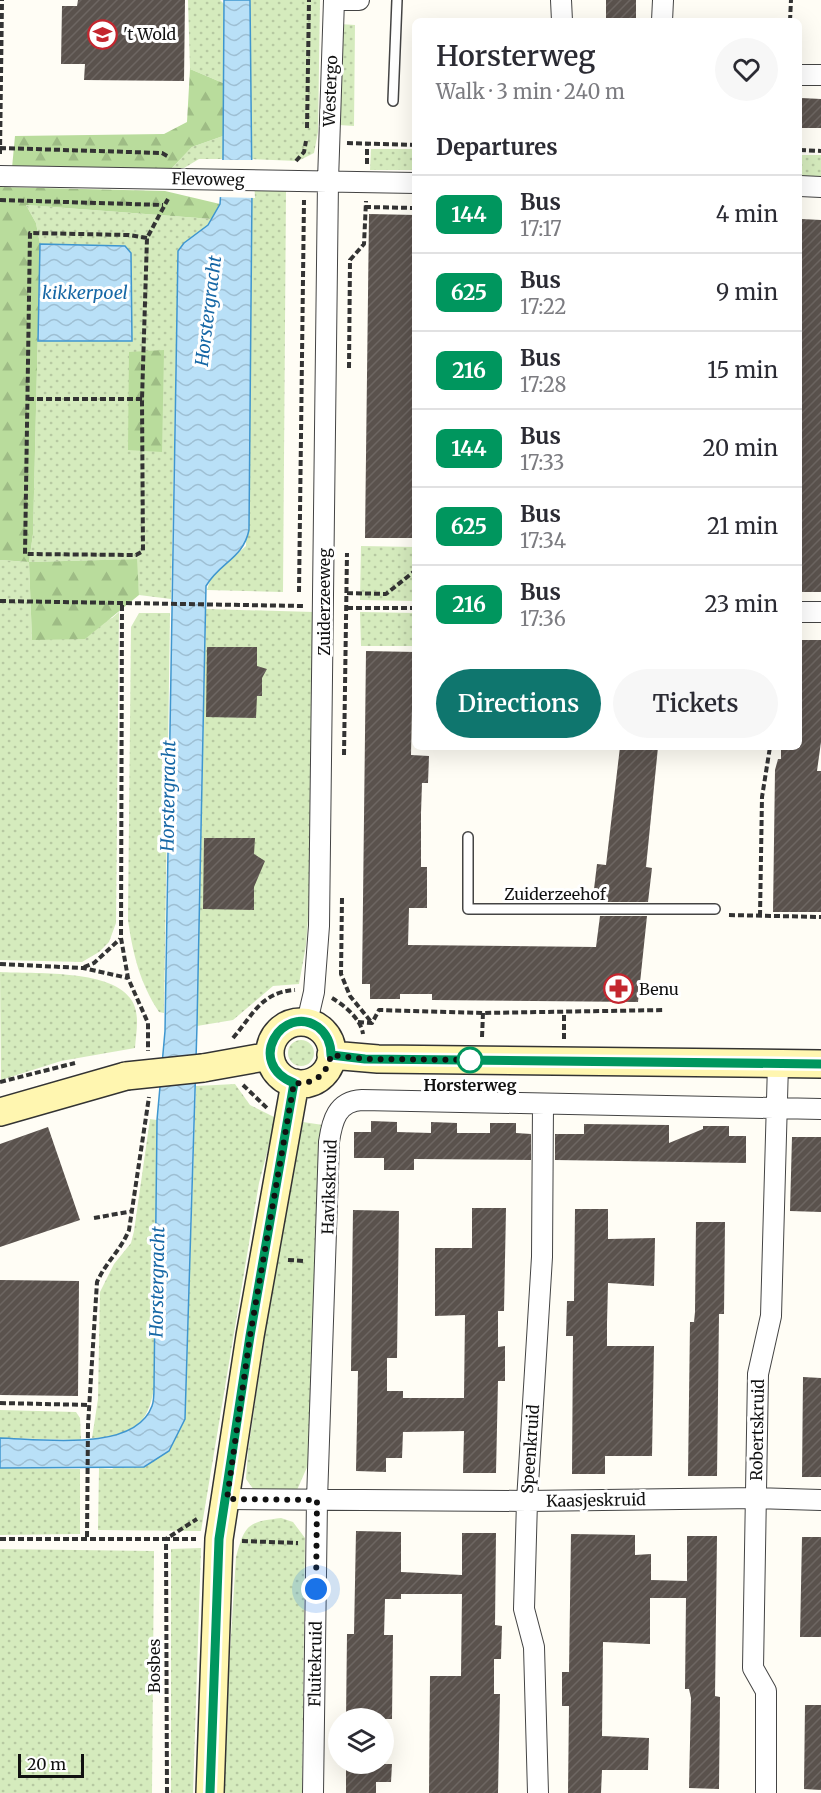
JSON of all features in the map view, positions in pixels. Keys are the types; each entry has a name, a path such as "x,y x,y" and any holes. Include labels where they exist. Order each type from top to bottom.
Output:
{"street":[{"name":"Westergo","path":"327,181 334,0"},
{"path":"334,0 359,0"},
{"path":"561,0 561,18"},
{"path":"662,18 663,0"},
{"path":"802,75 821,75"},
{"name":"Flevoweg","path":"0,176 412,183"},
{"name":"Zuiderzeeweg","path":"307,1022 314,992 320,926 327,181"},
{"path":"802,186 821,187"},
{"path":"802,612 821,612"},
{"path":"307,1022 320,1029 327,1037 331,1055 326,1070 320,1078 311,1082 294,1083 283,1078 274,1070 270,1056 271,1047 279,1031 287,1025 307,1022"},
{"path":"331,1055 378,1059 821,1064"},
{"path":"0,1112 126,1076 203,1068 270,1056"},
{"name":"Robertskruid","path":"766,1793 766,1691 753,1668 758,1374 771,1316 778,1064"},
{"path":"210,1793 219,1539 227,1499 250,1336 294,1083"},
{"name":"Havikskruid","path":"317,1500 331,1125 338,1110 352,1100 821,1109"},
{"name":"Speenkruid","path":"538,1793 534,1647 524,1609 526,1501 542,1257 543,1105"},
{"name":"Kaasjeskruid","path":"227,1499 526,1501 756,1498 821,1500"},
{"name":"Fluitekruid","path":"313,1793 317,1500"}],"lane":[{"path":"393,101 397,0"},
{"name":"Zuiderzeehof","path":"468,837 468,909 715,909"}],"path":[{"path":"0,153 2,0"},
{"path":"309,0 306,143 412,145"},
{"path":"790,18 791,0"},
{"path":"349,377 350,260 364,244 367,144"},
{"path":"0,148 162,153 177,162"},
{"path":"802,150 821,151"},
{"path":"301,605 299,592 304,193"},
{"path":"147,238 129,234 30,234 25,554 136,555 143,551 142,399 147,238 163,205 172,194"},
{"path":"0,200 163,205"},
{"path":"365,207 412,208"},
{"path":"28,399 142,399"},
{"path":"344,756 346,542"},
{"path":"0,600 122,604 142,602 301,605 347,593 387,594 412,573"},
{"path":"299,592 347,608 412,608"},
{"path":"122,604 121,938 128,978 148,1023 148,1057"},
{"path":"759,916 762,798 770,750"},
{"path":"342,889 341,974 350,996 372,1023"},
{"path":"726,915 821,917"},
{"path":"83,968 94,963 121,938"},
{"path":"0,964 83,968 128,978"},
{"path":"223,1041 234,1037 254,1008 278,991 314,992 330,997 349,1011"},
{"path":"372,1023 379,1010 483,1013 665,1010"},
{"path":"482,1041 483,1013"},
{"path":"559,1042 564,1042 564,1013"},
{"path":"358,1022 372,1023"},
{"path":"87,1537 88,1425 97,1282 104,1267 123,1245 133,1211 149,1090"},
{"path":"94,1218 133,1211"},
{"path":"0,1403 89,1405"},
{"path":"0,1539 87,1537 166,1539 227,1499"},
{"name":"Bosbes","path":"166,1539 166,1793"}],"green space":[{"path":"188,0 220,0 224,4 223,83 190,69"},
{"path":"250,0 320,0 318,132 314,153 298,161 250,159"},
{"path":"340,24 355,25 354,126 339,125"},
{"path":"190,69 223,83 223,136 192,147 171,169 12,168 15,136 164,134 187,122"},
{"path":"223,136 223,159 199,159 184,168 171,169 192,147"},
{"path":"371,149 412,149 412,170 370,170"},
{"path":"802,155 821,155 821,176 802,176"},
{"path":"0,187 165,191 220,204 212,219 26,205 36,223 40,244 33,534 29,562 0,560"},
{"path":"252,191 286,191 283,592 207,590 211,577 246,546"},
{"path":"26,205 212,219 178,251 171,599 139,595 136,559 29,562 33,534 40,244 36,223"},
{"path":"164,350 162,452 128,450 129,352"},
{"path":"361,546 412,547 412,601 360,600"},
{"path":"137,559 139,595 85,639 32,640 29,562"},
{"path":"0,560 29,562 32,640 112,618 119,612 116,923 109,942 99,952 82,962 0,960"},
{"path":"206,609 314,612 310,892 306,945 299,984 273,986 233,1020 197,1026"},
{"path":"360,612 412,613 412,646 361,646"},
{"path":"139,613 170,613 164,1013 159,1012 142,979 132,945 128,920 131,627"},
{"path":"0,972 70,975 105,982 120,989 130,998 136,1009 135,1048 61,1061 1,1080"},
{"path":"301,1040 310,1044 314,1053 310,1062 301,1066 292,1062 288,1053 292,1044"},
{"path":"235,1084 250,1105 276,1118 259,1183 201,1531 98,1530 99,1468 112,1469 185,1419 196,1086"},
{"path":"150,1119 157,1120 154,1387 147,1411 135,1427 117,1435 92,1438 98,1399 100,1292 114,1264 131,1243"},
{"path":"296,1121 323,1125 308,1465 297,1490 254,1490 246,1479 248,1451"},
{"path":"0,1410 76,1412 80,1418 81,1440 0,1438"},
{"path":"0,1468 80,1469 80,1534 0,1535"},
{"path":"281,1518 293,1522 305,1538 302,1793 221,1793 236,1557 245,1531 255,1523"},
{"path":"201,1548 193,1793 171,1793 171,1549"},
{"path":"0,1549 154,1551 152,1793 0,1793"}],"water":[{"name":"Horstergracht","path":"224,0 250,0 252,191 249,530 242,548 206,586 197,1026 185,1419 169,1451 144,1467 0,1468 0,1438 61,1441 107,1437 127,1431 142,1421 153,1402 157,1120 165,1031 178,251 184,243 208,225 220,204 223,159"},
{"name":"kikkerpoel","path":"40,244 125,246 131,253 132,341 38,341"}],"pier":[{"path":"220,160 253,160 255,198 217,197"}],"building":[{"path":"78,0 185,0 184,81 84,80 85,64 61,64 62,6 77,6"},
{"path":"606,0 636,0 636,18 606,18"},
{"path":"802,98 821,99 821,128 802,128"},
{"path":"369,214 412,215 412,538 365,538"},
{"path":"802,219 821,220 821,592 802,592"},
{"path":"802,640 821,640 821,742 817,771 821,771 821,912 773,912 775,770 778,759 781,759 781,750 802,750"},
{"path":"207,647 257,647 257,666 267,669 262,678 262,696 257,696 256,718 206,717"},
{"path":"366,651 412,652 411,755 429,756 428,783 422,783 421,813 421,867 427,867 427,908 409,908 408,945 596,947 600,916 647,916 638,1002 432,1000 432,994 400,994 400,999 370,999 370,984 362,984"},
{"path":"620,750 658,750 646,867 652,868 648,902 601,902 602,889 594,889 597,864 606,865"},
{"path":"204,838 255,838 254,854 265,861 254,887 254,910 203,909"},
{"path":"371,1121 397,1122 397,1132 431,1133 431,1122 457,1123 457,1133 490,1133 490,1123 516,1123 516,1133 531,1134 531,1160 414,1159 414,1170 384,1170 384,1158 354,1158 354,1132 371,1132"},
{"path":"584,1124 669,1125 669,1143 703,1129 703,1126 729,1126 729,1136 746,1136 746,1163 555,1160 555,1134 584,1134"},
{"path":"48,1127 80,1220 0,1247 0,1144"},
{"path":"792,1137 821,1137 821,1212 790,1211"},
{"path":"472,1208 506,1208 504,1311 498,1311 498,1347 505,1346 505,1381 498,1381 496,1473 463,1473 464,1431 403,1432 402,1458 386,1458 386,1472 356,1471 358,1371 351,1371 353,1210 399,1211 397,1358 387,1358 387,1391 403,1391 403,1398 464,1398 465,1315 435,1316 435,1248 472,1248"},
{"path":"575,1209 608,1209 608,1239 655,1238 654,1286 608,1283 607,1323 607,1346 654,1346 652,1456 605,1456 605,1474 572,1474 573,1336 566,1336 567,1301 574,1301"},
{"path":"696,1222 725,1222 724,1314 719,1314 717,1476 688,1476 690,1322 694,1322 695,1312"},
{"path":"0,1280 79,1281 78,1396 0,1395"},
{"path":"803,1377 821,1378 821,1477 802,1477"},
{"path":"356,1531 401,1532 401,1572 462,1575 462,1533 496,1533 495,1625 502,1626 501,1659 494,1659 494,1694 500,1694 498,1793 429,1793 430,1676 461,1676 462,1594 401,1594 401,1599 385,1599 384,1635 393,1635 392,1708 346,1708 347,1634 354,1634"},
{"path":"571,1534 635,1535 635,1555 651,1554 651,1580 687,1581 687,1536 717,1536 715,1696 720,1697 719,1789 689,1788 691,1698 689,1689 685,1689 686,1598 650,1598 650,1644 603,1642 602,1736 649,1738 648,1770 602,1770 601,1793 568,1793 569,1706 562,1706 562,1672 569,1672"},
{"path":"802,1537 821,1537 821,1637 800,1637"},
{"path":"805,1705 821,1705 821,1790 804,1789"},
{"path":"346,1774 391,1774 391,1782 376,1782 376,1793 346,1793"}],"bus line":[{"name":"144","path":"210,1793 219,1539 227,1499 250,1336 294,1083 279,1075 271,1063 271,1047 279,1031 296,1022 307,1022 320,1029 327,1037 331,1055 365,1059 821,1064"}],"place":[{"name":"'t Wold","path":"102,34"},
{"name":"Benu","path":"618,989"},
{"name":"Horsterweg","path":"470,1060"}],"route":[{"path":"316,1589 317,1500 227,1499 250,1336 294,1083 302,1084 320,1078 326,1070 331,1055 365,1059 470,1060"}]}
